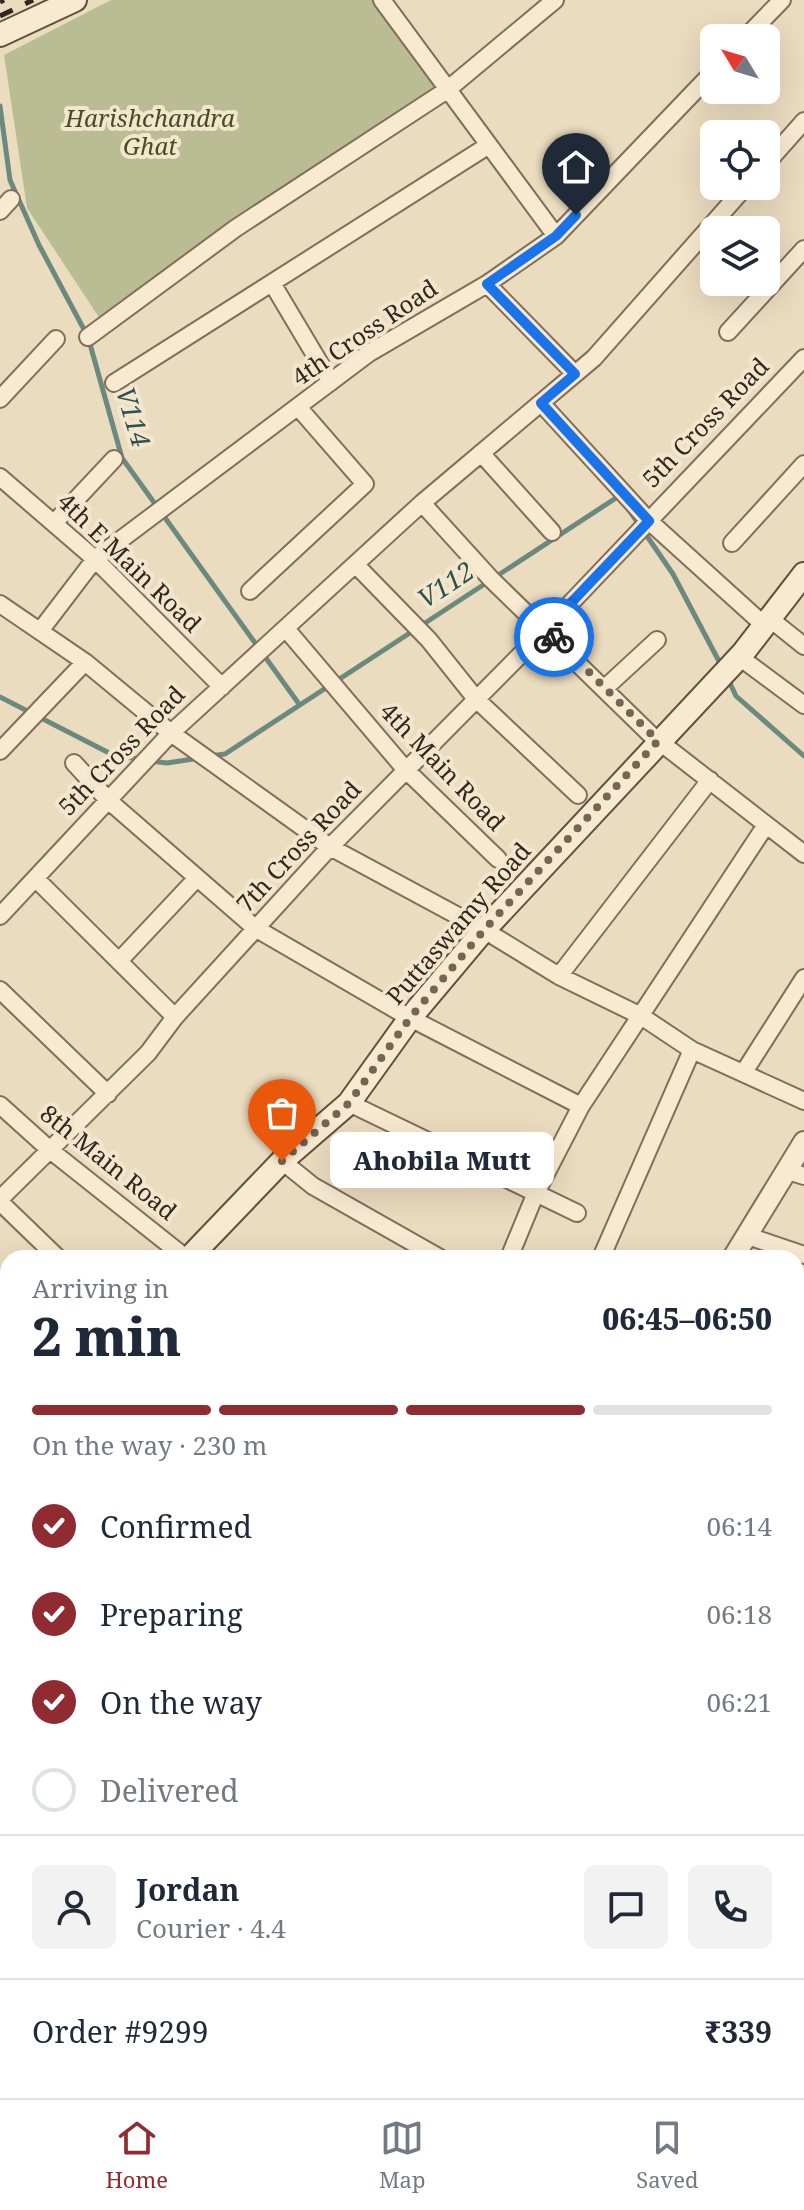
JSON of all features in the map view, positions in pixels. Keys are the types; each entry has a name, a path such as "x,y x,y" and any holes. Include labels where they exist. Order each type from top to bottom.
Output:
{"main road":[{"path":"0,35 52,5 75,0"},
{"path":"658,741 733,662 804,574"},
{"name":"Puttaswamy Road","path":"196,1250 282,1161 349,1103 410,1018 484,930 658,741"}],"street":[{"path":"382,0 556,236"},
{"path":"88,337 236,228 447,90 555,0"},
{"path":"759,24 782,0"},
{"name":"4th Cross Road","path":"40,631 95,559 369,353 487,284 556,236 700,86"},
{"path":"780,148 804,121"},
{"path":"114,383 489,145"},
{"name":"5th Cross Road","path":"0,916 171,733 287,630 422,503 594,358 734,200"},
{"path":"728,332 804,249"},
{"path":"272,283 331,382"},
{"path":"487,284 575,374"},
{"path":"0,399 56,339"},
{"name":"5th Cross Road","path":"644,525 804,358"},
{"path":"541,403 644,525 766,622 804,646"},
{"path":"250,591 365,484 298,407"},
{"path":"481,453 552,532"},
{"path":"54,523 114,459"},
{"path":"732,543 804,464"},
{"name":"4th E Main Road","path":"0,477 95,559 222,687"},
{"path":"422,503 491,579 546,629 658,741 804,854"},
{"name":"7th Cross Road","path":"0,1201 148,1053 175,1017 330,847 546,629 644,525"},
{"path":"356,565 417,628 476,699 578,795"},
{"path":"0,604 85,662 171,733 330,847 484,930 559,976 641,1016 692,1050 804,1101"},
{"name":"4th Main Road","path":"287,630 405,769 498,859"},
{"path":"605,688 657,640"},
{"path":"0,751 85,662"},
{"path":"733,662 804,705"},
{"path":"74,763 109,801 255,928 410,1018 581,1106"},
{"path":"559,976 710,780"},
{"path":"512,1250 535,1195 581,1106 766,825"},
{"path":"119,961 197,878"},
{"path":"36,879 175,1017"},
{"path":"744,1072 804,978"},
{"path":"0,990 108,1094"},
{"path":"604,1250 692,1050"},
{"path":"349,1103 577,1213"},
{"name":"8th Main Road","path":"0,1105 50,1150 178,1250"},
{"path":"738,1250 796,1174 804,1142"},
{"path":"282,1161 313,1186 426,1250"},
{"path":"0,1201 50,1250"},
{"path":"748,1236 789,1250"}],"green space":[{"name":"Harishchandra Ghat","path":"111,0 373,0 447,100 102,322 27,208 4,55"}],"waterway":[{"name":"V114","path":"0,106 10,180 39,245 88,337 122,458 299,704"},
{"name":"V112","path":"210,756 225,754 619,496 621,499"},
{"name":"V112","path":"629,510 673,574 722,667"},
{"name":"V112","path":"728,679 736,696 804,756"},
{"name":"V112","path":"0,697 115,756 141,759"},
{"name":"V112","path":"150,761 167,763 200,758"}],"railway":[{"path":"0,2 4,0"},
{"path":"0,16 33,0"}],"way so far":[{"path":"282,1161 349,1103 410,1018 484,930 658,741 554,637"}],"place":[{"name":"Ahobila Mutt","path":"282,1161"}],"route":[{"path":"554,637 546,629 649,521 541,403 575,374 487,284 556,236 576,215"}]}
